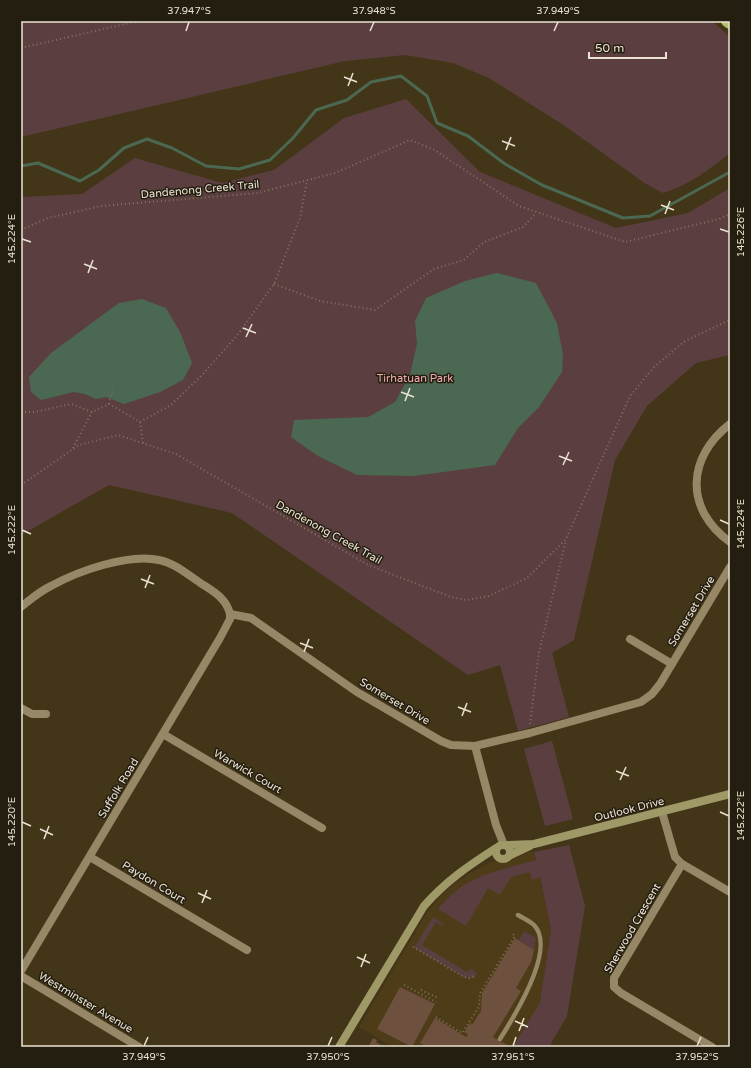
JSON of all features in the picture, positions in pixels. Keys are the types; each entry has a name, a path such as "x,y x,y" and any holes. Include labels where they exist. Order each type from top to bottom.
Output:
{"street":[{"path":"730,424 708,446 700,460 697,483 700,503 704,514 717,532 730,542"},
{"path":"21,607 50,586 82,572 112,563 140,558 152,558 175,566 220,597 228,607 230,614"},
{"name":"Somerset Drive","path":"230,614 251,618 357,692 441,741 451,745 475,746 530,733 641,702 652,694 660,684 729,569"},
{"name":"Suffolk Road","path":"21,971 220,638 230,619 230,614"},
{"path":"630,639 672,664"},
{"path":"21,708 32,714 46,714"},
{"name":"Warwick Court","path":"163,734 322,828"},
{"path":"475,746 501,846 496,854 499,858"},
{"name":"Outlook Drive","path":"501,846 534,844 730,794"},
{"path":"662,812 675,857 682,864 730,892"},
{"name":"Outlook Drive","path":"509,856 534,844"},
{"path":"474,863 499,858 505,859 509,856 510,850 501,846"},
{"path":"339,1047 424,906 440,888 474,863 501,846"},
{"name":"Paydon Court","path":"90,857 247,950"},
{"name":"Sherwood Crescent","path":"682,864 614,978 614,987 621,993 712,1047"},
{"name":"Westminster Avenue","path":"21,976 140,1047"}],"lane":[{"path":"500,1040 522,1004 530,987 541,941 534,925 518,915"}],"path":[{"path":"21,48 138,21"},
{"name":"Dandenong Creek Trail","path":"21,230 48,218 101,206 258,193 307,181 335,172 410,140 434,149 519,206 625,242 719,220 730,214"},
{"path":"140,422 171,405 203,374 239,332 274,284 300,218 307,181"},
{"path":"274,284 320,301 375,310 434,269 464,260 484,242 523,227 536,212"},
{"name":"Dandenong Creek Trail","path":"21,485 79,444 118,435 176,454 368,565 451,597 466,600 488,596 527,578 566,539 630,396 654,367 685,341 730,320"},
{"path":"109,404 113,388"},
{"path":"21,412 35,412 71,404 92,412"},
{"path":"109,404 140,422"},
{"path":"72,449 92,412 109,404"},
{"path":"140,422 143,443"},
{"path":"530,733 539,652 566,539"},
{"path":"436,1017 462,1033 479,1007 480,993 486,980 515,936 513,934"},
{"path":"413,947 464,977 469,978 475,976"},
{"path":"404,985 419,995 436,1002"},
{"path":"419,995 423,987"},
{"path":"421,990 438,998"}],"shaded area":[{"path":"497,273 536,283 557,323 563,355 562,372 539,407 518,428 495,465 414,476 357,475 318,456 291,437 294,420 368,417 395,402 410,375 417,344 415,321 426,298 465,281"},
{"path":"142,299 166,308 181,334 192,363 183,380 160,392 124,404 106,397 96,399 85,394 74,392 41,400 31,392 29,377 51,353 119,303"},
{"path":"529,852 534,852 551,930 540,1002 513,1047 393,1047 359,1027 426,914 439,898 454,884 492,861 506,862"}],"green space":[{"path":"21,21 712,21 730,37 730,153 707,171 681,186 663,193 646,184 565,126 489,78 453,63 405,55 345,61 21,137"},
{"name":"Tirhatuan Park","path":"406,99 480,172 616,228 688,213 730,188 730,355 696,363 647,406 615,460 574,640 552,653 569,717 518,731 500,665 468,675 232,513 109,485 21,535 21,197 82,194 135,158 222,183 274,170 344,118"},
{"path":"552,741 573,819 545,826 524,749"},
{"path":"569,845 585,906 567,1016 549,1047 513,1047 540,1002 551,930 540,877 532,880 530,872 511,877 500,895 488,888 466,926 438,909 460,889 482,876 536,860 534,852"},
{"path":"433,917 444,924 443,926 436,922 422,945 467,972 470,969 477,973 474,978 464,977 414,948"},
{"path":"524,931 536,938 534,950 519,940"}],"building":[{"path":"515,938 534,950 531,962 516,988 521,991 493,1037 507,1045 505,1047 427,1047 420,1043 435,1018 466,1037 468,1034 464,1032 470,1023 472,1025 481,1011 482,993"},
{"path":"400,987 435,1004 412,1047 377,1029"},
{"path":"373,1038 377,1040 376,1042 384,1047 368,1047"}],"waterway":[{"path":"21,166 38,163 80,181 99,170 124,148 147,139 172,148 206,166 239,169 270,160 293,138 316,110 347,100 371,82 401,76 427,96 437,123 468,136 505,164 542,185 623,218 650,216 730,172"}]}
